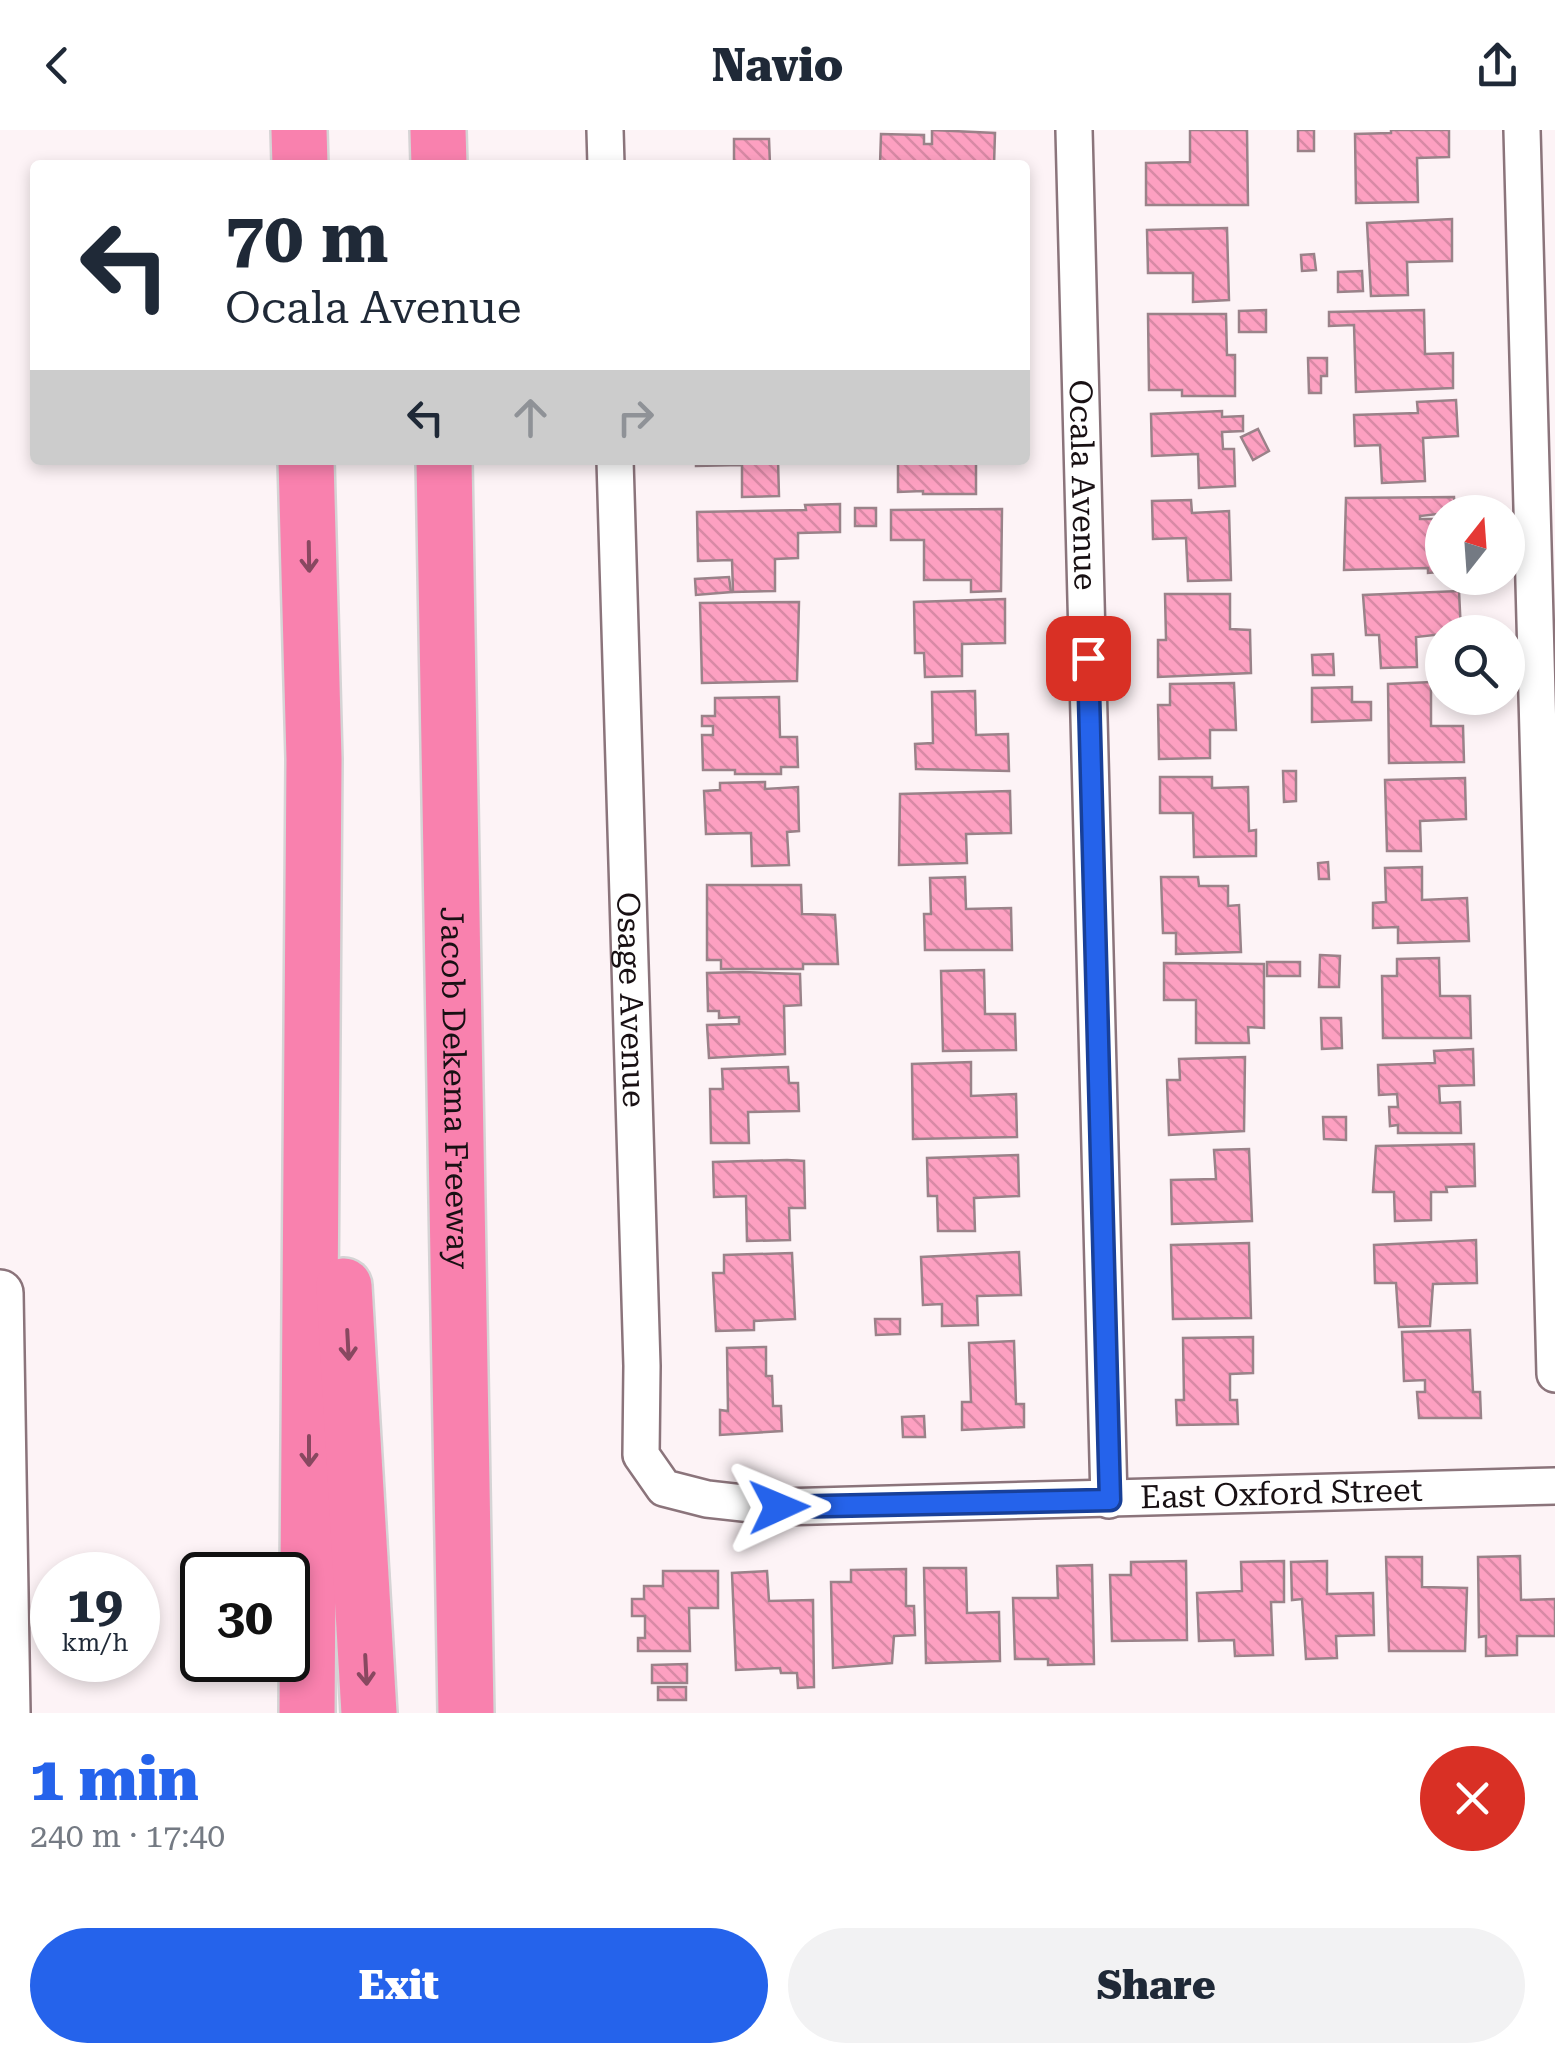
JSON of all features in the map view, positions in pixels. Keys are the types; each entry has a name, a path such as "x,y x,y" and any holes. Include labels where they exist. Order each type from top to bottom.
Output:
{"highway":[{"path":"300,130 300,160"},
{"path":"436,130 436,160"},
{"path":"306,465 314,759 368,1713"},
{"path":"430,1713 432,465"},
{"name":"Jacob Dekema Freeway","path":"444,465 466,1713"},
{"path":"307,1713 314,759"}],"street":[{"path":"606,130 606,160"},
{"name":"Ocala Avenue","path":"1074,130 1110,1500"},
{"path":"1522,130 1555,1374"},
{"name":"Osage Avenue","path":"615,465 642,1366 641,1455 664,1488 707,1499"},
{"path":"0,1292 7,1713"},
{"name":"East Oxford Street","path":"707,1499 779,1507 1555,1486"}],"building":[{"path":"932,130 995,133 994,160 880,160 881,134 924,135 924,144 932,144"},
{"path":"1190,130 1247,130 1248,205 1146,205 1146,163 1190,162"},
{"path":"1298,130 1314,130 1314,151 1298,151"},
{"path":"1449,130 1449,157 1417,158 1418,202 1356,203 1355,134"},
{"path":"734,139 769,139 770,160 734,160"},
{"path":"1452,219 1452,261 1407,262 1408,295 1371,296 1367,223"},
{"path":"1227,228 1229,300 1193,302 1193,273 1148,273 1147,230"},
{"path":"1314,254 1316,270 1302,271 1301,255"},
{"path":"1362,271 1363,291 1338,292 1338,272"},
{"path":"1266,310 1266,332 1239,332 1239,311"},
{"path":"1424,310 1425,354 1453,353 1453,388 1356,392 1354,325 1329,326 1329,312"},
{"path":"1148,314 1226,314 1227,355 1235,355 1235,396 1182,396 1182,390 1149,390"},
{"path":"1308,358 1327,358 1327,376 1321,376 1321,393 1309,393"},
{"path":"1456,400 1458,436 1423,438 1425,481 1382,483 1380,445 1355,446 1354,415 1418,413 1417,402"},
{"path":"1222,411 1222,417 1243,416 1243,431 1222,432 1223,449 1234,449 1235,486 1199,488 1198,454 1152,456 1151,414"},
{"path":"1258,429 1269,451 1253,460 1241,437"},
{"path":"742,465 778,465 779,496 742,497"},
{"path":"898,465 976,465 976,494 898,492"},
{"path":"1425,497 1425,515 1420,519 1425,519 1425,568 1344,570 1346,498"},
{"path":"1191,500 1192,513 1229,511 1231,580 1188,581 1186,538 1153,539 1152,501"},
{"path":"840,504 840,532 798,533 798,558 775,559 775,591 733,592 732,560 698,561 697,512 806,510 805,505"},
{"path":"855,508 876,508 876,526 855,526"},
{"path":"1002,509 1001,591 971,592 971,580 924,580 924,540 891,540 891,510"},
{"path":"729,577 731,592 696,595 695,579"},
{"path":"1165,594 1230,594 1230,629 1250,630 1251,673 1158,677 1158,640 1166,640"},
{"path":"1363,595 1459,595 1460,615 1425,615 1425,636 1416,637 1417,667 1381,668 1379,635 1366,635"},
{"path":"1005,599 1005,643 962,644 962,676 925,677 924,653 915,653 914,602"},
{"path":"799,602 797,681 702,683 700,603"},
{"path":"1333,654 1334,675 1313,675 1312,655"},
{"path":"1425,682 1425,715 1431,715 1431,726 1463,726 1464,762 1389,763 1388,684"},
{"path":"1234,683 1236,730 1210,730 1210,758 1159,759 1158,705 1170,705 1170,684"},
{"path":"1352,687 1352,702 1371,702 1371,720 1312,722 1312,688"},
{"path":"975,691 976,735 1008,734 1009,771 916,769 915,744 933,743 932,692"},
{"path":"779,697 780,737 797,737 798,767 781,767 781,774 703,770 702,735 713,735 713,726 702,726 702,716 715,716 715,698"},
{"path":"1283,771 1296,771 1296,801 1284,802"},
{"path":"1160,777 1212,777 1212,788 1248,787 1249,831 1256,830 1256,856 1194,857 1193,813 1160,813"},
{"path":"1465,778 1466,819 1420,821 1421,851 1387,851 1385,780"},
{"path":"765,782 765,789 798,787 799,831 787,832 789,865 752,866 751,833 706,834 704,791 720,790 720,783"},
{"path":"1010,791 1011,833 966,834 967,863 899,865 900,794"},
{"path":"1328,862 1329,879 1319,879 1318,863"},
{"path":"1422,867 1422,900 1467,898 1469,941 1398,943 1398,927 1373,928 1373,903 1386,902 1385,868"},
{"path":"965,877 966,909 1011,908 1012,950 925,950 924,914 931,914 930,878"},
{"path":"1161,877 1198,877 1199,886 1228,886 1228,906 1239,905 1241,952 1176,954 1176,933 1163,933"},
{"path":"707,885 801,885 802,914 835,915 838,964 803,964 803,969 721,969 721,960 707,960"},
{"path":"1320,955 1340,956 1339,987 1319,987"},
{"path":"1439,958 1440,996 1470,996 1471,1038 1383,1038 1382,976 1397,976 1397,959"},
{"path":"1267,962 1300,962 1300,976 1267,976"},
{"path":"1164,963 1264,964 1264,1028 1248,1027 1249,1043 1196,1043 1196,1000 1164,1000"},
{"path":"984,970 985,1014 1015,1014 1016,1050 943,1051 941,971"},
{"path":"707,973 800,974 801,1005 784,1006 785,1054 709,1058 707,1025 739,1024 739,1017 719,1018 719,1011 708,1011"},
{"path":"1321,1018 1341,1018 1342,1048 1322,1049"},
{"path":"1473,1049 1474,1085 1439,1086 1440,1103 1460,1102 1461,1133 1398,1133 1398,1125 1390,1126 1389,1107 1398,1107 1397,1094 1379,1095 1378,1065 1435,1063 1434,1051"},
{"path":"1245,1057 1244,1131 1169,1135 1167,1080 1180,1080 1179,1059"},
{"path":"971,1062 971,1096 1016,1094 1017,1137 913,1139 912,1064"},
{"path":"788,1067 789,1083 798,1083 799,1111 748,1112 749,1143 711,1143 710,1089 723,1089 722,1069"},
{"path":"1323,1117 1346,1117 1346,1140 1324,1139"},
{"path":"1474,1144 1475,1186 1431,1192 1431,1220 1395,1221 1394,1192 1373,1192 1376,1146"},
{"path":"1249,1149 1252,1221 1172,1224 1171,1180 1216,1179 1214,1150"},
{"path":"1018,1155 1019,1196 974,1198 975,1231 938,1231 937,1196 928,1196 927,1158"},
{"path":"804,1161 805,1208 789,1208 790,1240 747,1241 746,1196 714,1197 713,1162"},
{"path":"1476,1240 1477,1283 1433,1284 1430,1326 1399,1327 1396,1283 1375,1283 1374,1245"},
{"path":"1249,1243 1251,1318 1173,1319 1171,1245"},
{"path":"1019,1252 1021,1295 977,1296 978,1325 942,1326 942,1304 923,1305 921,1257"},
{"path":"792,1253 795,1319 754,1321 754,1330 716,1331 713,1273 724,1273 724,1255"},
{"path":"875,1319 900,1319 900,1334 876,1335"},
{"path":"1470,1330 1473,1392 1480,1392 1481,1418 1419,1418 1417,1392 1425,1392 1425,1380 1404,1381 1402,1332"},
{"path":"1253,1337 1253,1373 1230,1374 1230,1400 1237,1400 1238,1424 1177,1425 1176,1400 1184,1400 1183,1338"},
{"path":"1014,1341 1016,1404 1024,1404 1024,1427 962,1430 962,1402 971,1402 969,1343"},
{"path":"766,1347 766,1376 772,1376 773,1406 781,1406 782,1431 720,1435 720,1410 728,1411 727,1348"},
{"path":"924,1416 925,1437 903,1437 902,1417"},
{"path":"1520,1556 1521,1600 1555,1599 1555,1636 1517,1636 1517,1655 1486,1656 1486,1636 1479,1637 1478,1557"},
{"path":"1386,1557 1422,1557 1422,1587 1467,1588 1465,1651 1389,1651"},
{"path":"1186,1561 1187,1640 1112,1641 1110,1575 1131,1575 1131,1562"},
{"path":"1284,1561 1284,1602 1271,1602 1273,1655 1235,1656 1234,1640 1199,1641 1197,1593 1242,1591 1241,1562"},
{"path":"1327,1561 1327,1594 1373,1593 1374,1635 1336,1636 1337,1658 1306,1659 1302,1599 1292,1600 1291,1562"},
{"path":"1092,1565 1094,1664 1048,1665 1048,1659 1015,1659 1013,1598 1058,1598 1057,1566"},
{"path":"924,1568 966,1568 967,1613 999,1612 1000,1661 926,1663"},
{"path":"906,1569 906,1606 914,1606 915,1635 894,1636 892,1663 833,1668 831,1582 851,1582 851,1570"},
{"path":"663,1571 718,1571 718,1608 689,1608 690,1651 638,1651 638,1638 645,1638 645,1616 632,1616 632,1599 644,1599 644,1586 663,1586"},
{"path":"767,1571 769,1601 813,1600 814,1687 798,1688 797,1673 781,1673 780,1668 736,1670 732,1573"},
{"path":"687,1664 687,1683 652,1683 652,1665"},
{"path":"658,1687 686,1687 686,1700 658,1700"}],"route":[{"path":"779,1507 1110,1500 1088,658"}]}
